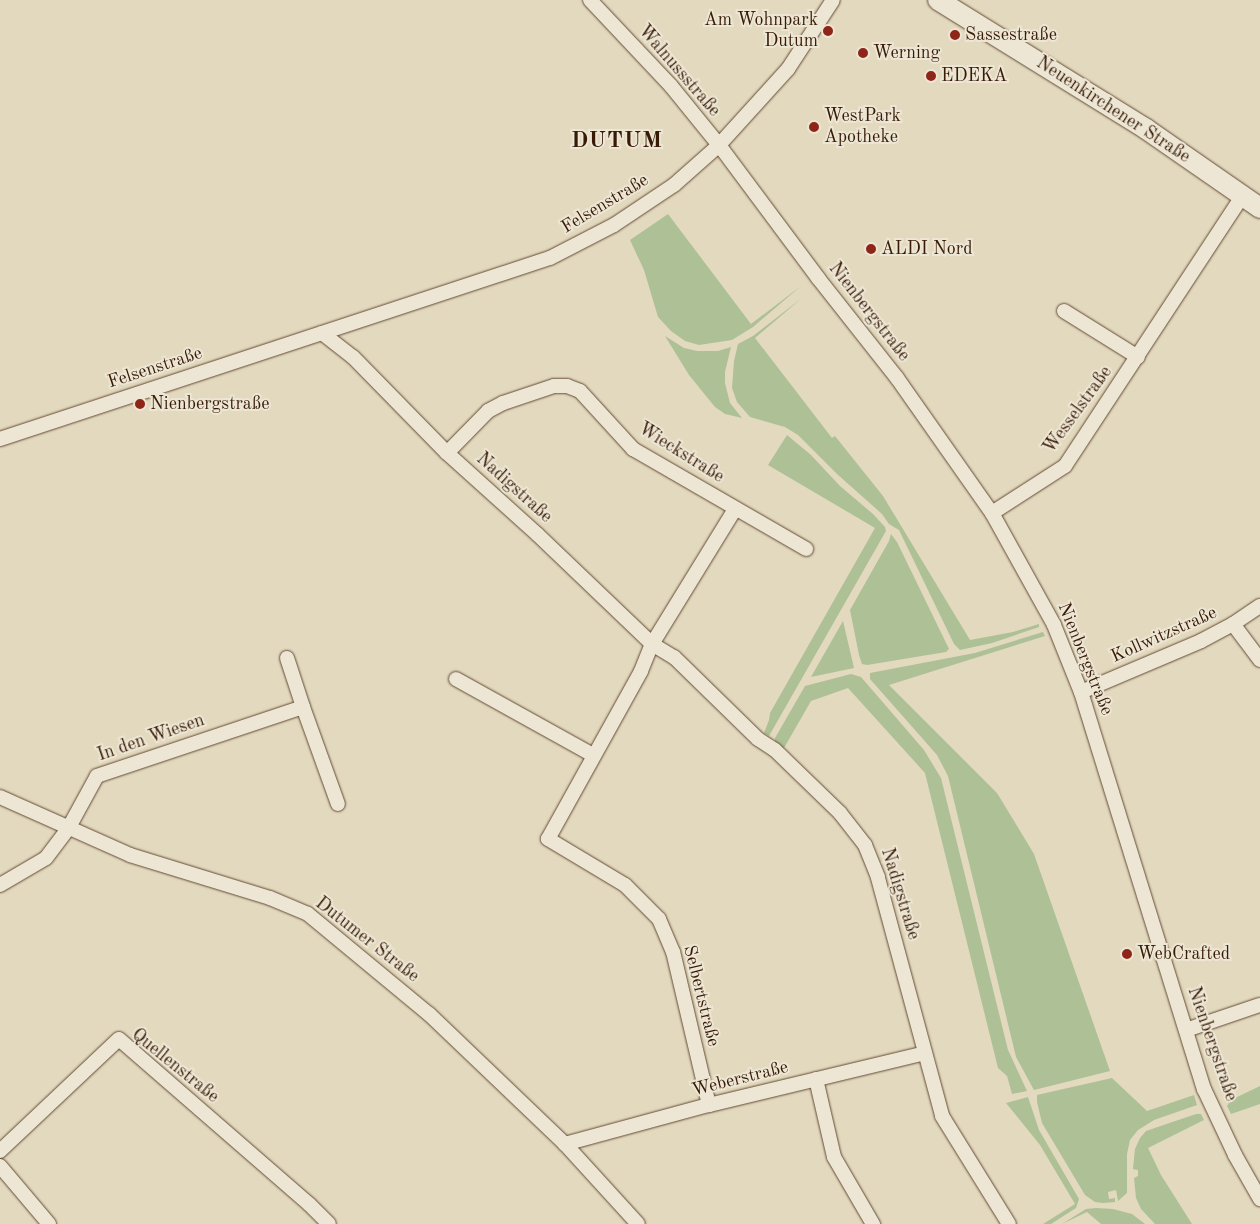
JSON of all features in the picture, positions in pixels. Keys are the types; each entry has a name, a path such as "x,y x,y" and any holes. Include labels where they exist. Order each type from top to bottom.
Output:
{"street":[{"name":"Walnussstraße","path":"590,0 671,86 719,145"},
{"name":"Felsenstraße","path":"0,439 550,258 614,225 674,184 719,145 788,69 833,0"},
{"name":"Neuenkirchener Straße","path":"938,0 1146,129 1260,208"},
{"name":"Nienbergstraße","path":"719,145 818,278 897,378 992,513 1054,625 1081,692 1204,1089 1234,1155 1260,1199"},
{"name":"Wesselstraße","path":"992,513 1065,466 1242,197"},
{"name":"Wesselstraße","path":"1064,311 1138,357"},
{"name":"Nadigstraße","path":"322,333 353,357 447,453 537,534 652,644 674,657 758,740 774,750 840,813 865,845 878,878 942,1116 1009,1224"},
{"name":"Wieckstraße","path":"447,453 488,411 495,407 554,386 567,386 580,391 633,450 806,549"},
{"path":"652,644 735,509"},
{"name":"Kollwitzstraße","path":"1081,692 1201,641 1233,624 1260,606"},
{"path":"1233,624 1260,660"},
{"name":"Selbertstraße","path":"652,644 641,671 548,839 625,885 659,919 673,952 709,1105"},
{"path":"288,658 303,707 338,804"},
{"path":"456,678 593,755"},
{"name":"In den Wiesen","path":"0,885 46,858 68,829 96,776 303,707"},
{"name":"Dutumer Straße","path":"0,797 68,829 130,855 270,898 308,914 429,1014 565,1144 638,1224"},
{"path":"1186,1030 1260,1005"},
{"name":"Quellenstraße","path":"0,1151 119,1039 309,1204 329,1224"},
{"name":"Weberstraße","path":"565,1144 709,1105 925,1053"},
{"path":"816,1079 834,1157 872,1224"},
{"path":"0,1166 49,1224"}],"green space":[{"path":"668,214 751,324 801,286 753,327 732,340 699,345 685,341 671,331 658,317 644,270 630,240"},
{"path":"802,298 755,338 832,438 835,436 883,496 970,640 1013,632 1039,624 1039,627 992,643 960,650 954,644 899,530 889,524 882,514 837,474 798,435 785,427 750,417 737,402 732,388 734,361 738,344 753,336"},
{"path":"665,336 684,348 697,351 718,351 731,347 725,372 725,383 730,403 742,418 725,414 715,407 689,375"},
{"path":"787,435 811,455 840,486 873,514 885,527 886,531 769,736 764,733 770,713 875,528 768,465"},
{"path":"891,534 897,542 949,649 946,652 867,665 862,664 850,610 889,541"},
{"path":"843,621 854,668 811,677"},
{"path":"1043,632 1045,636 889,685 997,793 1034,854 1110,1071 1034,1090 1016,1057 948,776 937,755 870,679 870,673 975,653"},
{"path":"851,674 861,677 924,750 941,778 1008,1050 1027,1091 1012,1094 1007,1076 998,1068 925,773 848,688 811,701 784,748 775,744 775,738 805,686"},
{"path":"1112,1078 1147,1111 1194,1095 1197,1105 1154,1120 1138,1130 1130,1140 1127,1154 1127,1193 1118,1201 1116,1190 1108,1192 1109,1199 1115,1198 1115,1202 1103,1203 1095,1202 1085,1195 1042,1123 1037,1095"},
{"path":"1260,1086 1260,1104 1231,1114 1227,1106 1231,1100"},
{"path":"1028,1097 1039,1130 1079,1199 1076,1208 1051,1224 1043,1224 1075,1204 1040,1145 1006,1103"},
{"path":"1201,1114 1204,1120 1148,1148 1161,1175 1192,1224 1155,1224 1141,1209 1136,1198 1134,1178 1138,1176 1138,1170 1133,1169 1135,1149 1146,1131"},
{"path":"1086,1209 1113,1209 1132,1214 1145,1224 1101,1224 1087,1212 1062,1224"}],"place":[{"name":"Am Wohnpark Dutum","path":"828,31"},
{"name":"Sassestraße","path":"955,35"},
{"name":"Werning","path":"863,53"},
{"name":"EDEKA","path":"931,76"},
{"name":"WestPark Apotheke","path":"814,127"},
{"name":"ALDI Nord","path":"871,249"},
{"name":"Nienbergstraße","path":"140,404"},
{"name":"WebCrafted","path":"1127,954"}],"district":[{"name":"DUTUM","path":"617,142"}]}
